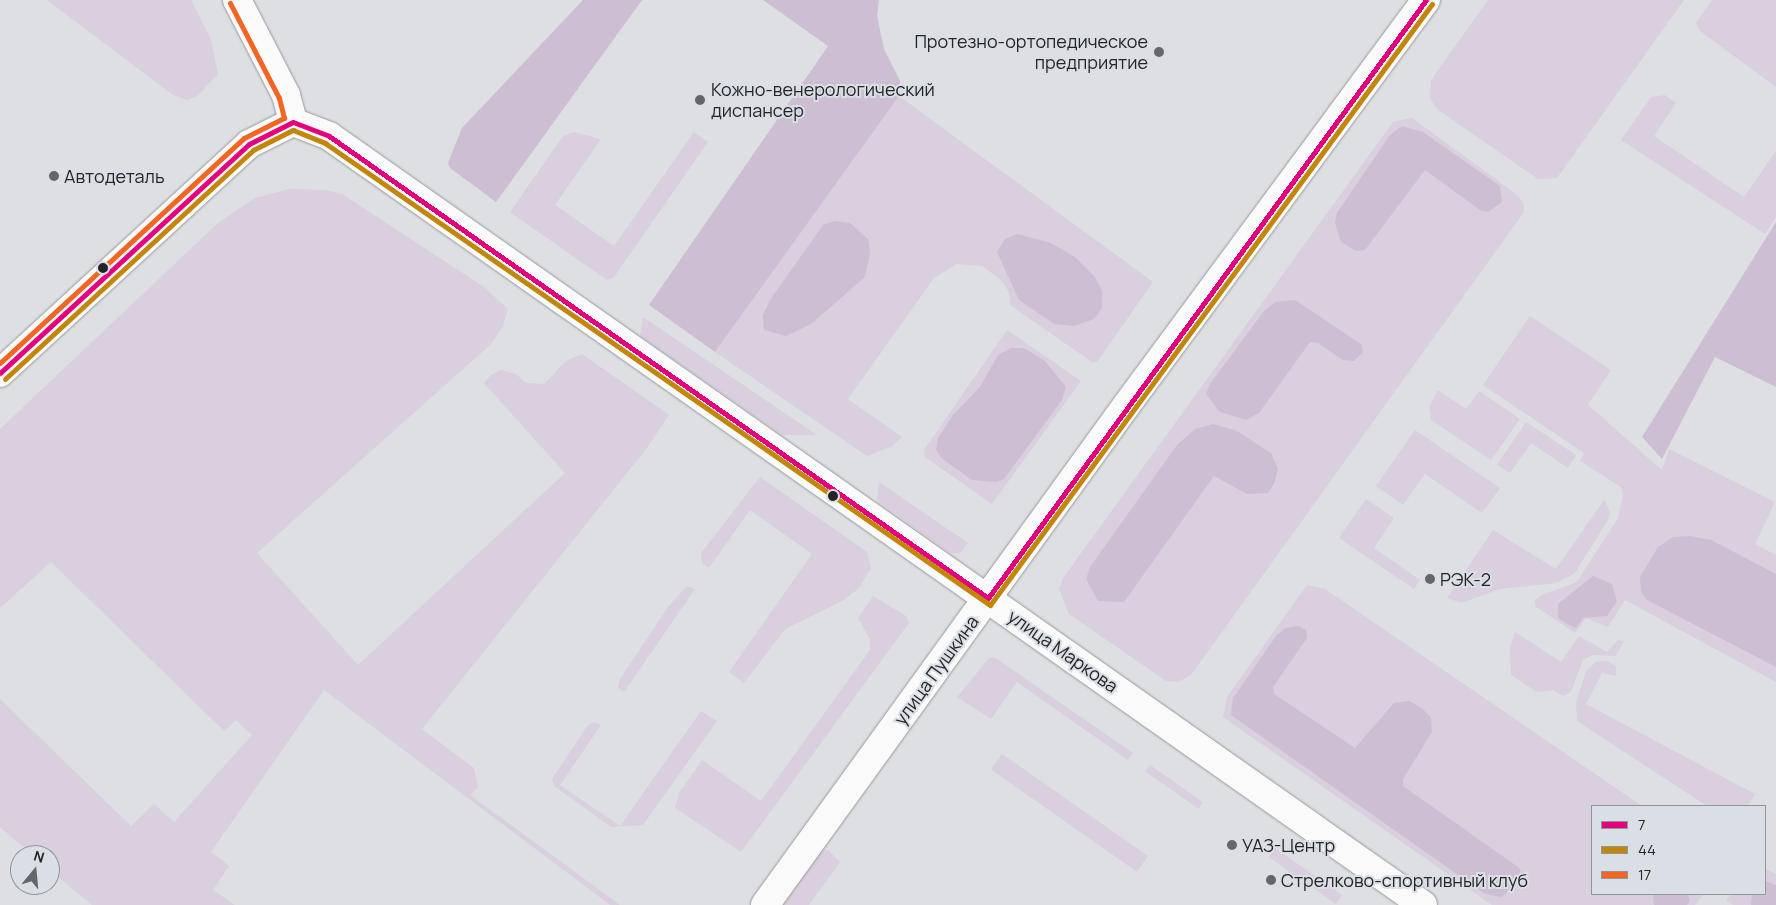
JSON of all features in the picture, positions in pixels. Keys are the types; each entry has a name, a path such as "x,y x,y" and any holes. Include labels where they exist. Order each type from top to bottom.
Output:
{"street":[{"path":"0,373 248,144 293,122 286,95 237,0"},
{"name":"улица Пушкина","path":"765,905 1426,0"},
{"name":"улица Маркова","path":"293,122 329,136 1423,905"}],"shaded area":[{"path":"47,0 191,0 211,40 218,74 197,96 187,100 173,95"},
{"path":"583,0 642,0 496,202 450,168 448,163 462,128"},
{"path":"763,0 879,0 877,16 884,49 900,81 899,96 715,352 649,305 828,46"},
{"path":"1488,0 1684,0 1557,178 1538,179 1437,109 1430,98 1431,80"},
{"path":"1712,0 1776,0 1776,87 1700,31 1696,23"},
{"path":"1665,95 1676,103 1654,136 1744,197 1776,151 1776,217 1765,234 1621,140 1651,97"},
{"path":"899,96 1153,282 1097,362 1092,362 1010,305 1009,292 1001,280 982,266 957,264 934,278 848,399 902,437 892,446 867,456 715,352"},
{"path":"1412,118 1512,191 1523,202 1524,212 1191,675 1178,682 1166,681 1069,614 1059,589 1063,578 1393,122"},
{"path":"1402,126 1423,132 1500,186 1502,202 1488,212 1480,210 1425,170 1365,250 1356,251 1341,242 1335,223 1337,213 1390,135"},
{"path":"574,132 601,139 555,205 614,246 694,132 708,142 614,277 607,280 510,212 563,136"},
{"path":"289,189 326,190 342,194 484,287 508,309 503,326 491,344 257,553 358,665 565,473 484,383 491,375 501,370 516,374 526,383 544,384 566,361 582,354 669,415 647,448 422,729 474,768 478,787 470,795 620,905 610,905 324,690 211,852 229,866 213,890 235,905 92,905 60,878 60,845 21,845 0,827 0,699 131,826 154,804 174,822 252,735 236,720 224,731 51,562 0,608 0,429 218,223 255,198"},
{"path":"835,221 850,223 868,239 870,253 865,277 811,324 786,336 764,330 763,315 770,300 823,225"},
{"path":"1776,222 1776,387 1715,357 1662,459 1642,437"},
{"path":"1017,234 1051,243 1075,257 1095,277 1102,291 1102,308 1094,319 1074,326 1054,324 1019,300 997,252 1005,239"},
{"path":"1295,300 1362,345 1363,352 1354,361 1343,360 1318,343 1310,342 1259,413 1246,420 1220,412 1206,394 1210,384 1264,311 1275,302"},
{"path":"1530,316 1611,370 1588,405 1662,470 1669,449 1775,502 1755,544 1776,555 1776,682 1625,600 1608,627 1586,618 1575,633 1535,606 1535,600 1542,595 1577,582 1618,518 1623,495 1621,487 1580,461 1584,453 1483,385"},
{"path":"643,317 817,435 782,435 640,336"},
{"path":"1007,330 1081,381 992,504 925,457 924,450"},
{"path":"1011,348 1024,348 1045,361 1066,387 1062,400 1004,479 996,482 972,480 941,458 936,449 938,438 953,415 980,387 998,355"},
{"path":"1438,390 1466,409 1479,391 1520,419 1491,460 1431,420 1429,407"},
{"path":"1526,422 1576,455 1568,468 1531,443 1510,473 1497,465"},
{"path":"1213,424 1237,431 1271,453 1278,469 1274,484 1268,493 1247,494 1214,476 1124,602 1098,601 1086,579 1090,567 1177,445 1195,429"},
{"path":"1415,430 1500,488 1482,513 1425,474 1403,505 1376,486"},
{"path":"760,477 867,552 871,568 859,588 844,600 785,629 744,683 729,672 812,554 750,510 709,568 702,563 701,553"},
{"path":"879,482 968,543 960,553 950,553 877,501"},
{"path":"1366,499 1394,518 1374,548 1420,580 1414,589 1339,538"},
{"path":"1604,500 1610,512 1608,520 1574,574 1556,583 1500,589 1461,603 1447,598 1493,530 1556,569"},
{"path":"1690,536 1711,540 1776,574 1776,667 1647,600 1641,592 1640,577 1658,547 1673,537"},
{"path":"1593,576 1612,584 1617,601 1607,616 1583,618 1576,628 1558,618 1558,604"},
{"path":"1307,585 1325,589 1641,805 1591,805 1591,895 1703,895 1695,905 1492,905 1223,717 1227,697"},
{"path":"687,586 695,589 624,692 618,687 620,679 668,607"},
{"path":"873,596 906,616 909,623 741,852 675,808 679,793 702,760 761,801 870,650 870,639 858,618"},
{"path":"1298,626 1306,630 1307,638 1273,687 1274,694 1355,748 1394,703 1409,701 1422,708 1431,718 1432,732 1403,779 1403,786 1518,867 1523,875 1502,897 1485,894 1231,715 1233,698 1276,636 1285,628"},
{"path":"1515,632 1561,662 1579,636 1607,652 1618,640 1624,641 1616,656 1593,655 1583,660 1571,692 1563,696 1553,690 1537,692 1511,675 1510,648"},
{"path":"990,657 997,659 1133,753 1128,760 1017,682 991,719 957,697"},
{"path":"1607,661 1616,666 1616,676 1602,673 1586,704 1755,794 1749,805 1705,805 1577,721 1576,702 1586,671 1596,662"},
{"path":"701,711 717,721 643,825 611,827 554,786 552,779 588,725 594,722 601,725 560,785 620,826"},
{"path":"1002,754 1148,856 1137,872 991,770"},
{"path":"1150,765 1203,802 1199,809 1145,772"},
{"path":"1275,848 1342,895 1336,904 1269,857"},
{"path":"828,850 840,862 809,905 781,905 820,851"},
{"path":"1766,869 1776,874 1776,905 1733,905 1726,900 1730,895 1766,895"},
{"path":"1766,881 1776,885 1776,905 1751,905 1752,895 1766,895"},
{"path":"1653,895 1688,895 1690,901 1687,905 1654,905"}],"transit line":[{"name":"7","path":"0,373 249,144 293,122 329,136 988,598 1426,0"},
{"name":"17","path":"0,363 244,138 284,118 279,98 230,3"},
{"name":"44","path":"5,379 253,150 293,130 325,143 990,605 1432,4"}],"place":[{"name":"Протезно-ортопедическое предприятие","path":"1159,52"},
{"name":"Кожно-венерологический диспансер","path":"700,100"},
{"name":"Автодеталь","path":"54,176"},
{"name":"РЭК-2","path":"1430,579"},
{"name":"УАЗ-Центр","path":"1232,845"},
{"name":"Стрелково-спортивный клуб","path":"1271,880"}]}
